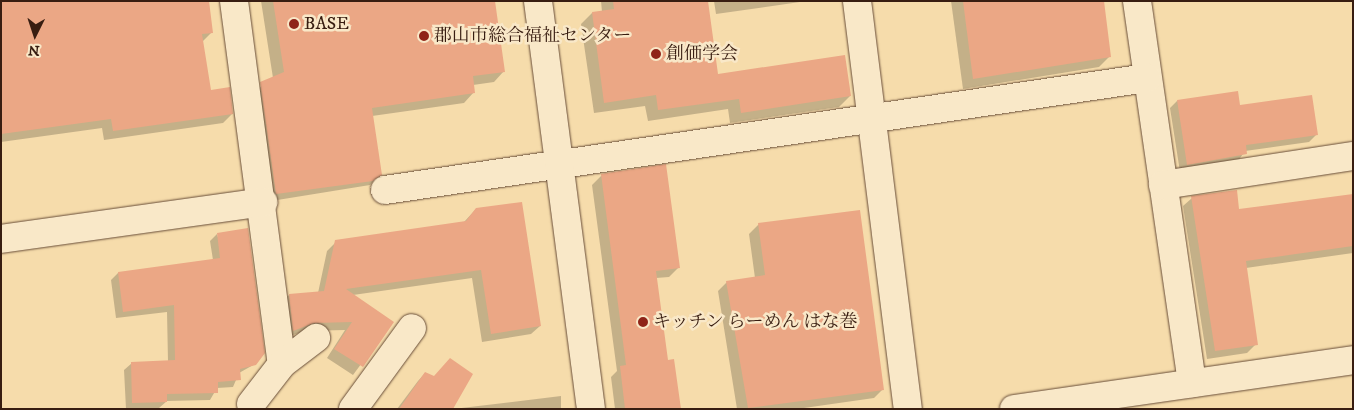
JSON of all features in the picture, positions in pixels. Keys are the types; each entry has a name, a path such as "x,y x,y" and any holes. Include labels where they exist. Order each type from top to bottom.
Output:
{"street":[{"path":"234,1 263,202 282,364"},
{"path":"538,1 591,409"},
{"path":"857,1 875,121 908,409"},
{"path":"1137,1 1192,383"},
{"path":"385,190 560,167 875,121 1147,78"},
{"path":"1163,185 1353,156"},
{"path":"1,239 263,202"},
{"path":"354,409 412,328"},
{"path":"247,407 282,364 316,338"},
{"path":"1014,409 1353,360"}],"building":[{"path":"1,1 209,1 213,33 202,34 211,90 230,87 233,114 113,131 111,119 1,134"},
{"path":"273,1 495,1 505,72 473,76 475,93 372,108 382,175 373,181 276,194 260,82 284,72"},
{"name":"創価学会","path":"613,1 708,1 718,74 845,55 851,96 741,113 739,99 658,110 656,95 604,103 592,12 614,9"},
{"path":"963,1 1104,1 1111,57 973,79"},
{"path":"1238,91 1240,105 1312,95 1318,135 1246,145 1247,154 1187,165 1177,100"},
{"path":"666,164 680,268 656,271 668,360 674,359 681,409 625,409 620,366 626,365 601,174"},
{"path":"1237,190 1239,209 1353,194 1353,246 1246,261 1258,345 1215,351 1191,196"},
{"path":"522,202 541,326 491,334 481,270 346,289 394,322 363,367 334,349 352,322 314,323 293,331 289,294 324,291 335,240 466,221 476,208"},
{"path":"860,210 884,390 748,408 726,281 765,275 758,223"},
{"path":"248,228 265,353 256,365 240,369 241,380 218,382 218,393 167,394 167,402 132,403 131,362 175,360 174,305 123,312 118,272 220,258 217,233"},
{"path":"450,358 473,374 453,409 399,409 425,372 434,376"}],"place":[{"name":"BASE","path":"294,24"},
{"name":"郡山市総合福祉センター","path":"424,36"},
{"name":"創価学会","path":"656,54"},
{"name":"キッチン らーめん はな巻","path":"643,322"}]}
